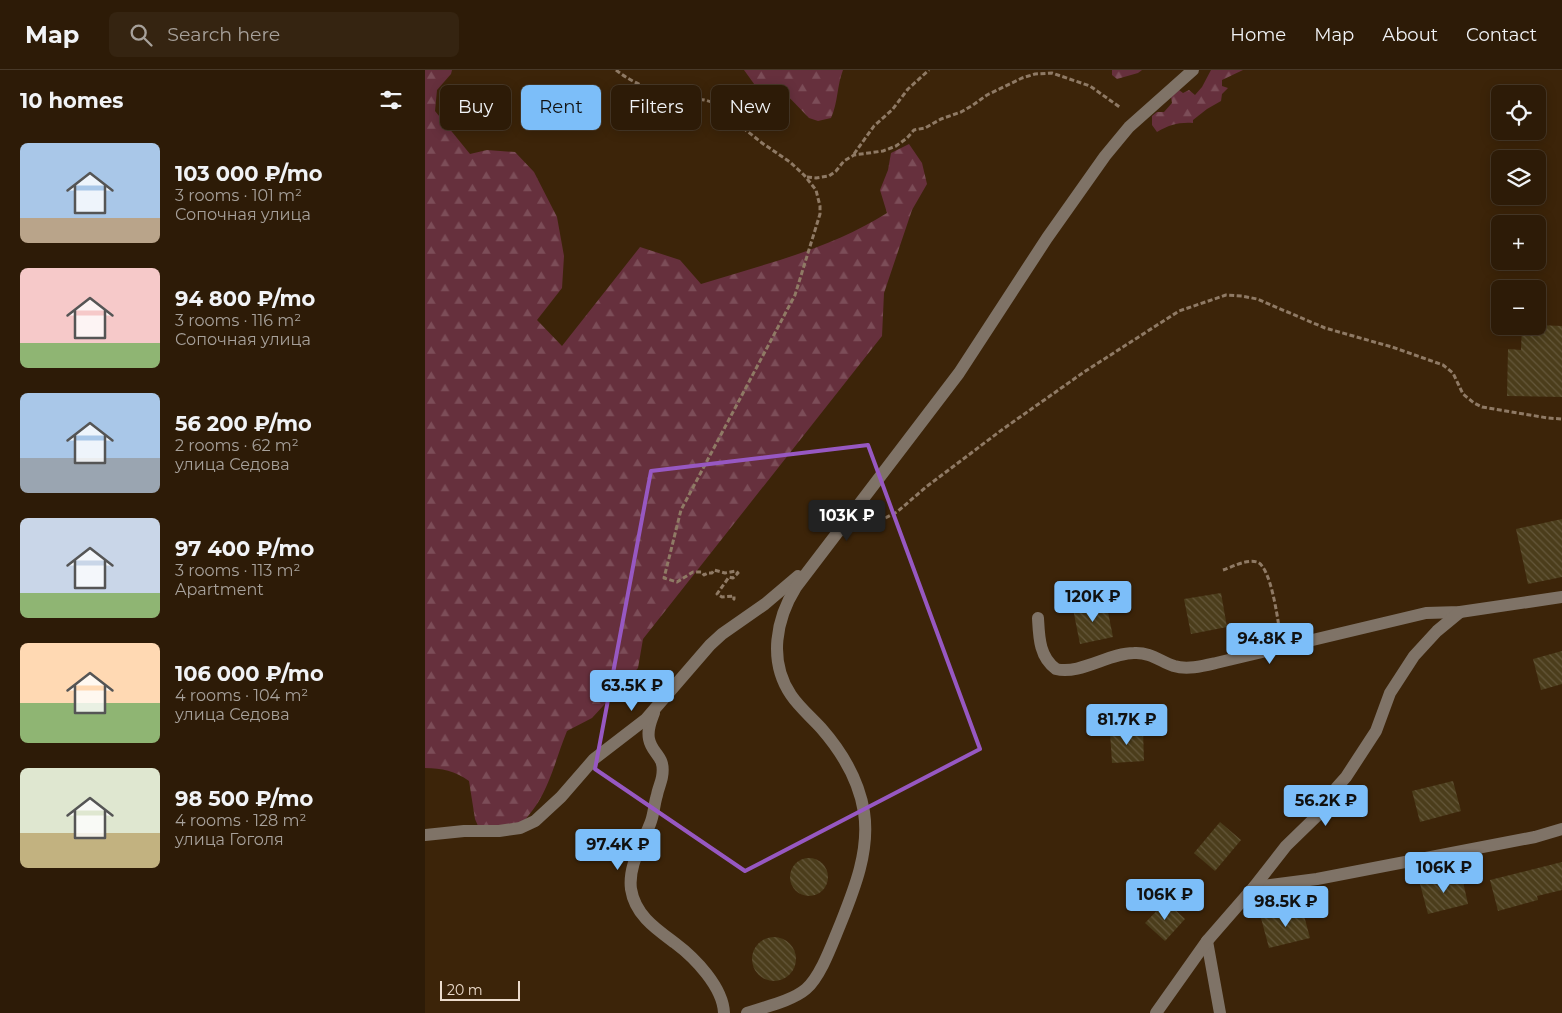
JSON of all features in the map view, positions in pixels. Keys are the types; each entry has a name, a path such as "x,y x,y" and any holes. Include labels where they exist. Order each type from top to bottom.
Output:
{"street":[{"path":"747,1013 804,990 815,978 833,943 851,897 860,870 863,851 864,811 851,772 827,736 790,693 783,680 778,663 778,636 786,605 796,587 918,430 959,373 1057,223 1105,156 1129,127 1193,70"},
{"path":"425,834 464,831 499,832 516,829 531,823 561,797 594,759 642,722 710,645 722,634 778,594 823,552"},
{"path":"1038,618 1039,643 1052,666 1059,669 1071,669 1135,652 1152,655 1173,666 1194,667 1283,648 1426,613 1460,612 1562,597"},
{"path":"1155,1013 1207,941 1287,846 1322,811 1376,731 1390,693 1414,656 1460,612"},
{"path":"656,708 649,728 649,740 661,757 663,764 662,775 651,823 633,864 631,889 635,902 646,920 686,952 718,990 723,1001 724,1013"},
{"path":"1254,887 1336,876 1535,837 1562,828"},
{"path":"1207,941 1220,1013"}],"path":[{"path":"617,70 630,80 658,92 711,102 762,143 790,162 806,177 815,190 820,206 820,214 795,295 681,510 664,578 677,582 693,572 702,572 703,575 708,572 712,573 714,570 736,571 738,573 733,578 729,577 717,594 722,597 734,596 733,606"},
{"path":"854,155 874,126 893,110 908,89 929,70"},
{"path":"806,177 829,176 844,161 854,155 896,146 914,130 925,128 941,119 961,112 973,106 987,95 1009,84 1041,73 1056,74 1090,86 1127,111"},
{"path":"848,518 872,522 897,512 926,487 1003,429 1083,372 1179,311 1226,295 1257,299 1325,328 1436,362 1449,369 1453,373 1463,394 1482,407 1562,419"},
{"path":"1223,570 1247,562 1257,562 1264,567 1273,598 1283,648"}],"highlighted area":[{"path":"868,445 980,749 745,871 595,769 651,471"}],"green space":[{"path":"425,70 452,70 451,74 437,90 435,111 440,117 440,130 450,130 470,154 487,150 515,152 534,172 557,217 564,256 562,288 537,320 562,346 640,247 680,260 701,284 820,246 865,226 887,213 880,190 888,170 891,153 909,144 922,163 927,184 912,210 884,293 882,336 643,639 638,668 592,718 567,731 549,781 530,814 520,825 478,826 475,819 469,781 448,771 425,768"},
{"path":"744,70 843,70 831,118 818,121 809,118 789,97 789,85 755,85"},
{"path":"1112,70 1142,70 1117,79 1112,75"},
{"path":"1211,70 1243,70 1222,80 1222,86 1228,88 1222,94 1221,101 1193,120 1193,123 1174,125 1157,132 1152,125 1152,116 1157,112 1164,112 1172,103 1171,97 1179,90 1183,93 1189,90 1195,95 1202,87"}],"building":[{"path":"1546,325 1562,326 1562,397 1507,396 1508,349 1521,350 1522,335 1546,335"},
{"path":"1562,519 1562,577 1528,584 1516,529"},
{"path":"1221,593 1227,627 1191,634 1184,599"},
{"path":"1106,602 1113,637 1080,644 1073,609"},
{"path":"1562,651 1562,684 1541,690 1533,659"},
{"path":"1143,730 1144,761 1112,763 1110,732"},
{"path":"1453,781 1461,811 1420,822 1412,791"},
{"path":"1220,822 1241,840 1215,871 1194,853"},
{"path":"809,858 822,864 828,877 822,890 809,896 796,890 790,877 796,864"},
{"path":"1562,862 1562,890 1537,896 1538,900 1498,911 1490,880"},
{"path":"1461,873 1468,904 1428,914 1420,884"},
{"path":"1166,901 1185,919 1165,941 1145,923"},
{"path":"1302,908 1310,938 1269,948 1261,918"},
{"path":"774,937 786,941 792,947 796,959 792,971 786,977 774,981 762,977 756,971 752,959 756,947 762,941"}]}
